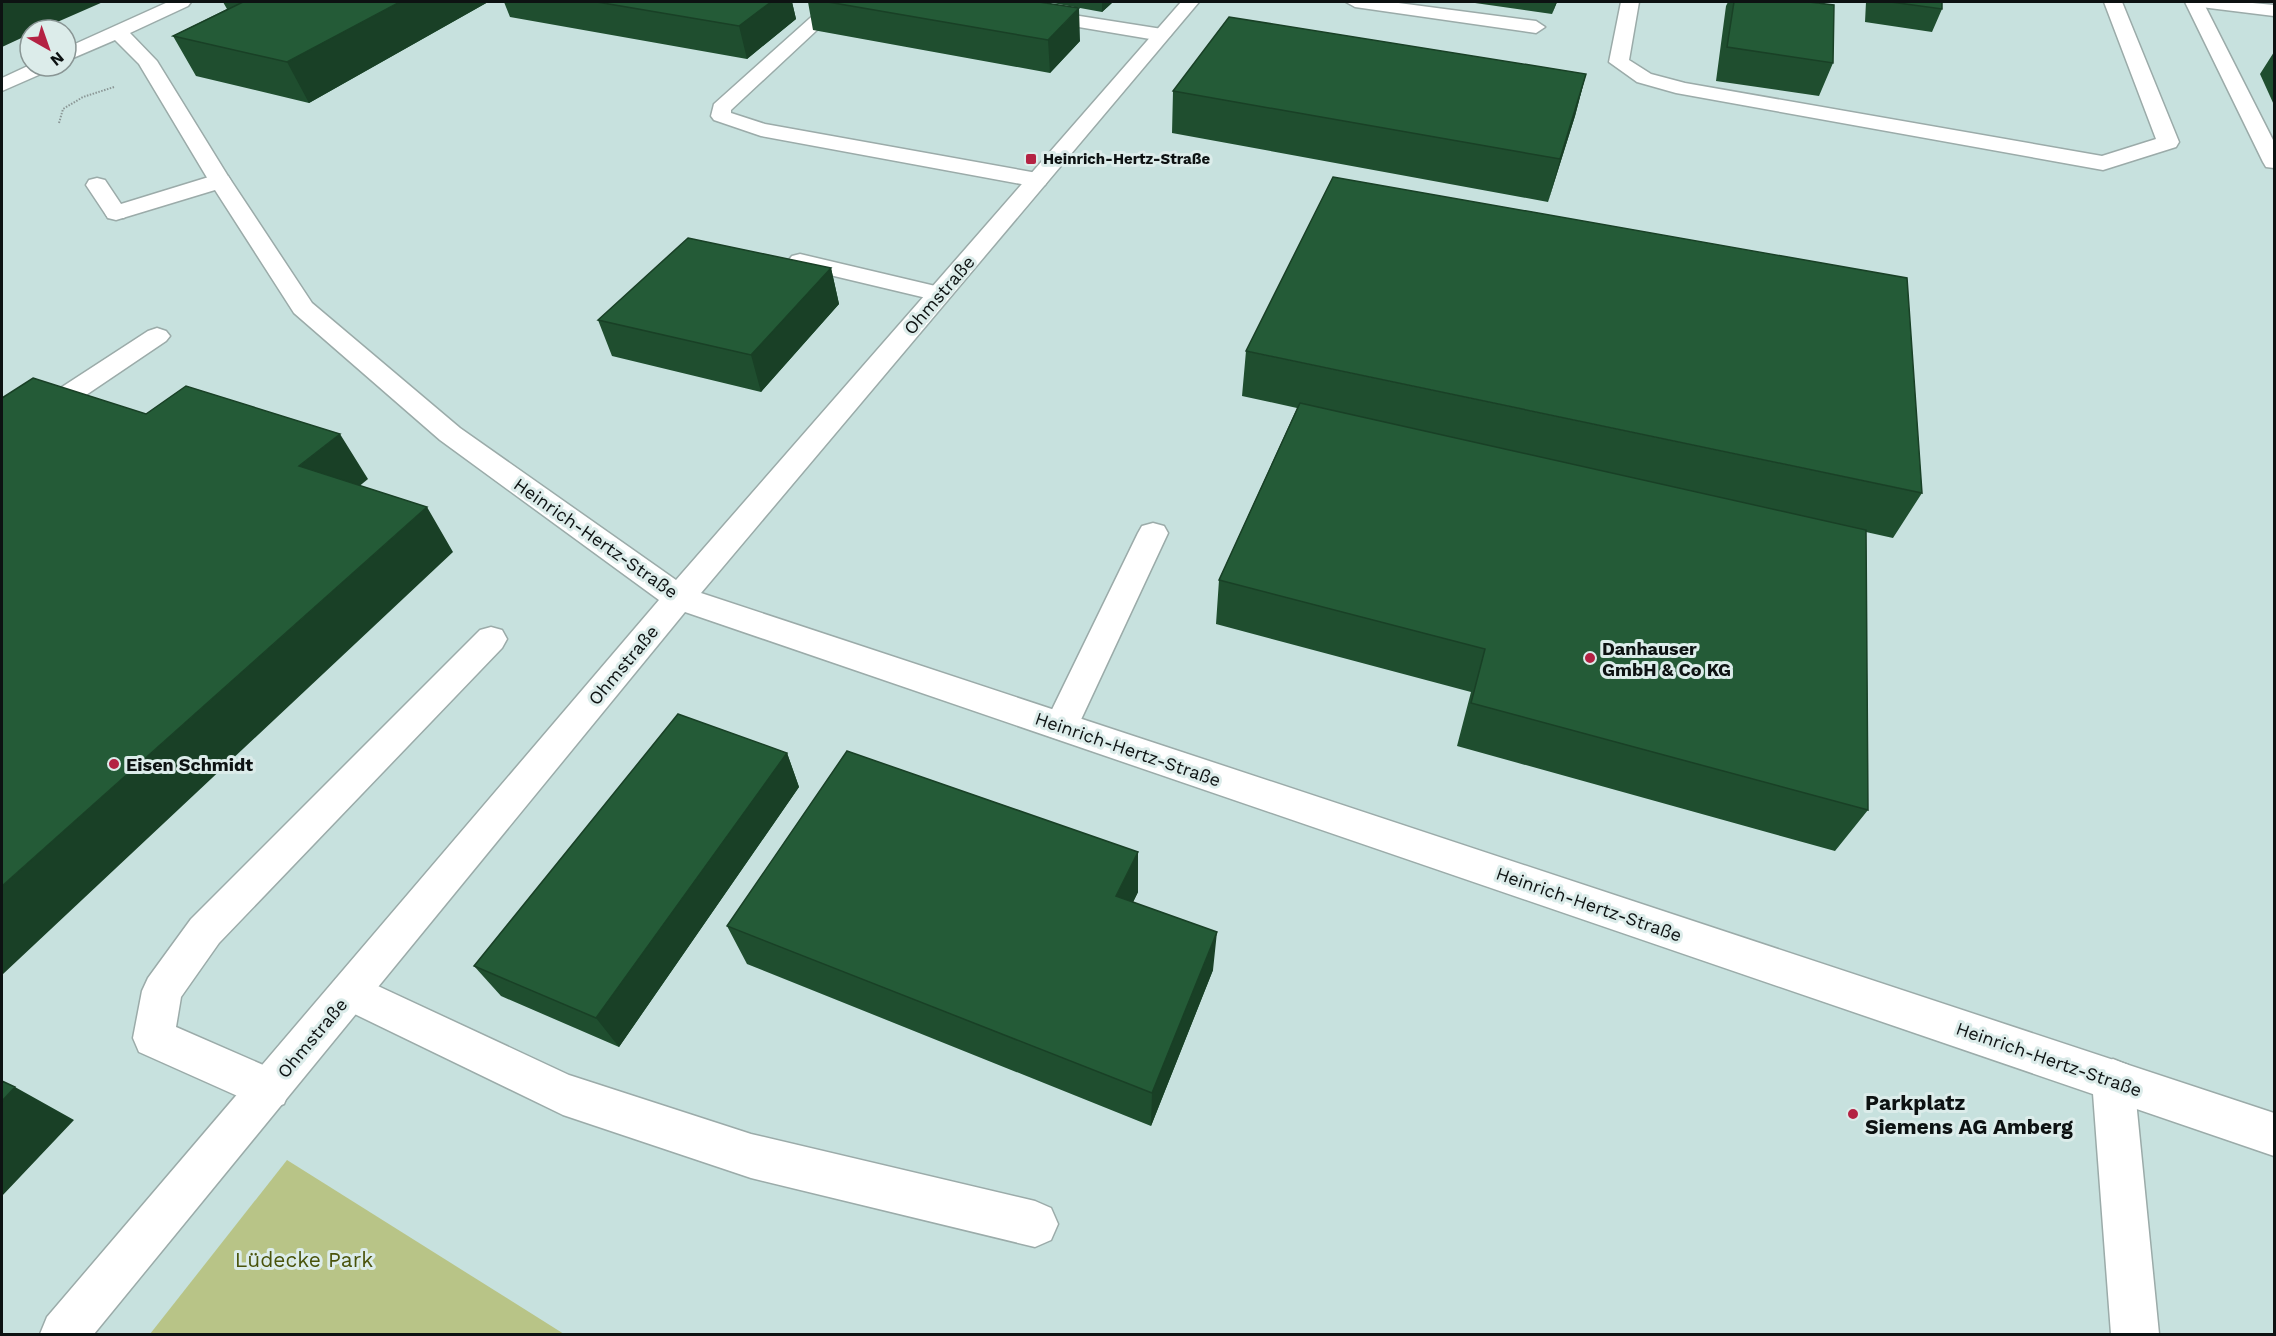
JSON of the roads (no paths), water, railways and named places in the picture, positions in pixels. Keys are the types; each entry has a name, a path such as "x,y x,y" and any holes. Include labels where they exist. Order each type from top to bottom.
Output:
{"street":[{"path":"78,50 182,2"},
{"path":"838,2 721,108 721,116 761,130 1037,180"},
{"path":"959,2 1162,35"},
{"name":"Ohmstraße","path":"64,1335 679,598 1190,2"},
{"path":"1355,2 1536,27"},
{"path":"1630,2 1619,62 1644,78 1683,89 2103,163 2168,142 2113,2"},
{"path":"2194,2 2274,162"},
{"path":"2201,2 2274,11"},
{"name":"Heinrich-Hertz-Straße","path":"117,32 147,61 220,181 303,308 450,434 679,598 2274,1135"},
{"path":"2,85 18,78"},
{"path":"97,185 116,213 220,181"},
{"path":"800,261 939,294"},
{"path":"2,439 157,336"},
{"path":"1061,726 1153,533"},
{"path":"269,1089 154,1038 162,991 205,931 491,639"},
{"path":"350,992 563,1094 751,1156 1035,1224"},
{"path":"2113,1080 2135,1335"}],"place":[{"name":"Heinrich-Hertz-Straße","path":"1031,159"},
{"name":"Danhauser GmbH & Co KG","path":"1590,658"},
{"name":"Eisen Schmidt","path":"114,764"},
{"name":"Parkplatz Siemens AG Amberg","path":"1853,1114"}],"park label":[{"name":"Lüdecke Park","path":"304,1259"}]}
